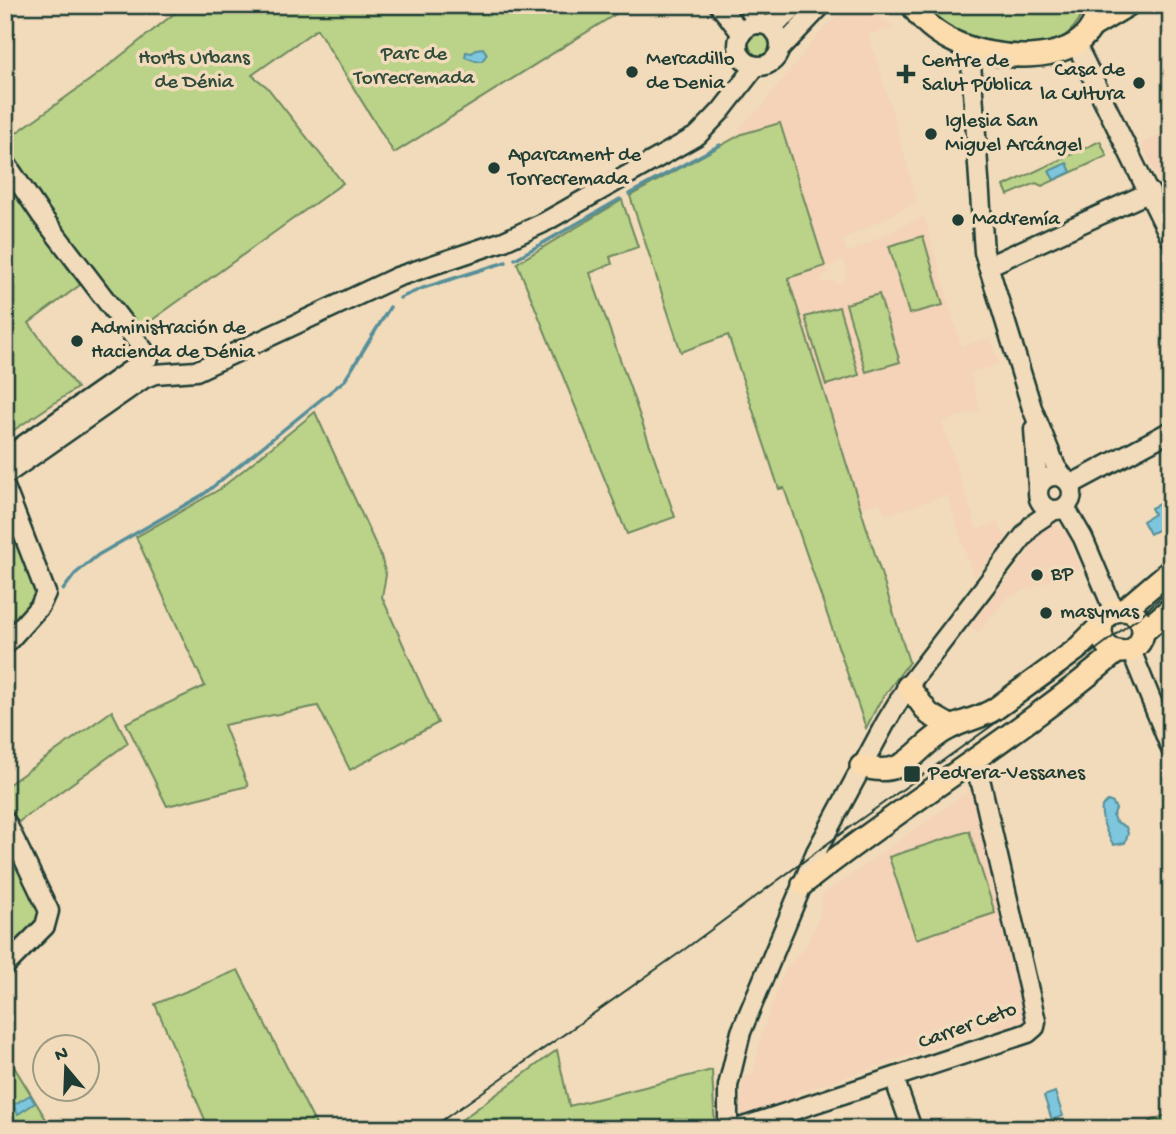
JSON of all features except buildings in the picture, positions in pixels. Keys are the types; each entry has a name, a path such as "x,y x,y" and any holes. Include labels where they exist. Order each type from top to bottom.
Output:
{"main road":[{"path":"912,5 924,22 956,43 970,48 1024,56 1051,54 1076,44 1095,15 1128,5"},
{"path":"861,766 877,771 890,770 905,763 933,737 995,709 1076,650 1113,615 1171,570"},
{"path":"803,884 1087,677 1140,643 1144,631 1171,608"},
{"path":"1113,615 1139,617 1144,631"},
{"path":"1113,615 1103,640 1109,648 1124,651"},
{"path":"908,687 929,714 951,727"},
{"path":"921,749 926,724 923,707"}],"street":[{"path":"719,5 741,33"},
{"path":"746,5 763,24 778,34 780,49"},
{"path":"756,66 745,61 738,51 741,33 752,25 785,18 798,5"},
{"path":"5,475 143,379 155,374 196,371 397,277 503,241 543,223 698,135 721,111 756,66 772,62 780,49 822,5"},
{"path":"1095,15 1107,5"},
{"path":"1076,44 1171,239"},
{"path":"728,1129 728,1086 735,1051 761,980 816,852 861,766 908,687 1033,524 1059,508 1072,494 1069,483 1056,467 1032,408 988,266 983,240 970,48"},
{"path":"5,162 41,215 149,357 196,364 223,358"},
{"path":"988,266 1150,192"},
{"path":"5,458 149,357"},
{"path":"1032,408 1038,491 1033,524"},
{"path":"1069,483 1171,431"},
{"path":"1038,491 1044,480 1053,476 1069,483"},
{"path":"5,487 46,593 40,606 5,645"},
{"path":"1038,491 1045,507 1059,508 1083,538 1113,615"},
{"path":"1124,651 1171,749"},
{"name":"Carrer Ceto","path":"737,1129 1028,1033 1036,1024 981,783 969,764"},
{"path":"5,820 49,911 45,926 5,966"},
{"path":"894,1078 912,1129"}],"shaded area":[{"path":"848,5 863,5 894,27 868,35 917,202 842,240 848,253 924,216 961,346 991,338 999,364 970,373 980,410 942,422 977,530 998,522 1001,531 1008,537 974,577 947,495 885,515 880,502 861,508 740,127 762,106 823,29","holes":["843,260 848,270 845,272 847,278 836,284 834,281 822,283 821,278 828,272 827,267"]},
{"path":"1171,130 1171,208 1142,144"},
{"name":"BP","path":"1053,520 1068,534 1080,568 1008,597 977,633 970,626 1025,557 1044,526"},
{"path":"970,790 976,796 1030,1019 1026,1026 1002,1034 998,1026 794,1094 797,1102 748,1118 743,1116 740,1111 743,1077 753,1075 762,1034 780,982 787,968 807,945 820,915 822,896"},
{"path":"1171,1107 1171,1129 1118,1129"}],"green space":[{"path":"185,5 630,5 394,153 317,29 252,75 267,87 343,183 141,328 37,194 5,147 5,141 94,77"},
{"path":"923,5 1085,5 1078,22 1065,36 1044,45 1017,46 988,42 952,30"},
{"path":"761,32 770,35 773,44 770,53 761,56 752,53 749,44 752,35"},
{"path":"780,123 825,266 788,278 909,662 879,703 866,728 784,488 779,489 728,335 681,352 630,196 742,134"},
{"path":"1100,141 1107,156 1042,186 1036,183 1008,195 1004,186"},
{"path":"5,181 80,285 29,323 77,388 5,436"},
{"path":"622,200 638,247 610,257 612,264 590,273 675,517 627,534 517,263"},
{"path":"923,236 943,305 909,314 889,246"},
{"path":"879,294 900,362 866,372 846,304"},
{"path":"839,307 859,375 826,385 805,317"},
{"path":"315,412 381,556 386,575 382,597 438,723 350,770 318,706 224,725 248,786 167,806 126,723 205,686 136,537 220,489"},
{"path":"5,500 40,587 34,602 5,637"},
{"path":"112,711 128,743 13,826 5,810 5,787"},
{"path":"5,827 46,914 5,959"},
{"path":"969,831 995,913 916,939 889,857"},
{"path":"238,970 318,1129 209,1129 155,1004"},
{"path":"557,1050 569,1106 712,1070 715,1129 449,1129"},
{"path":"5,1052 32,1096 32,1102 36,1102 52,1129 5,1129"},
{"path":"1171,1113 1171,1129 1153,1129 1150,1121"}],"water":[{"path":"483,48 487,54 482,61 465,57 466,52 472,53"},
{"path":"1067,163 1071,172 1054,180 1049,171"},
{"path":"1171,498 1171,518 1162,523 1163,527 1150,534 1143,521 1154,514 1151,508"},
{"path":"1108,801 1113,803 1116,809 1113,816 1115,821 1126,827 1128,833 1125,843 1114,845 1107,832 1102,806"},
{"path":"1055,1092 1063,1116 1052,1120 1044,1096"},
{"path":"30,1095 35,1103 18,1114 13,1105"}],"waterway":[{"path":"629,194 720,145"},
{"path":"515,259 620,199"},
{"path":"400,298 506,262"},
{"path":"63,590 75,574 98,555 204,494 345,380 390,307"}],"tram line":[{"path":"430,1129 685,949 1053,682 1139,617 1171,588"}],"place":[{"name":"Mercadillo de Denia","path":"632,72"},
{"name":"Centre de Salut Pública","path":"906,74"},
{"name":"Casa de la Cultura","path":"1139,83"},
{"name":"Iglesia San Miguel Arcángel","path":"931,134"},
{"name":"Aparcament de Torrecremada","path":"494,168"},
{"name":"Madremía","path":"958,220"},
{"name":"Administración de Hacienda de Dénia","path":"77,341"},
{"name":"BP","path":"1037,575"},
{"name":"masymas","path":"1046,613"},
{"name":"Pedrera-Vessanes","path":"912,774"}],"park label":[{"name":"Parc de Torrecremada","path":"414,67"},
{"name":"Horts Urbans de Dénia","path":"194,71"}]}
